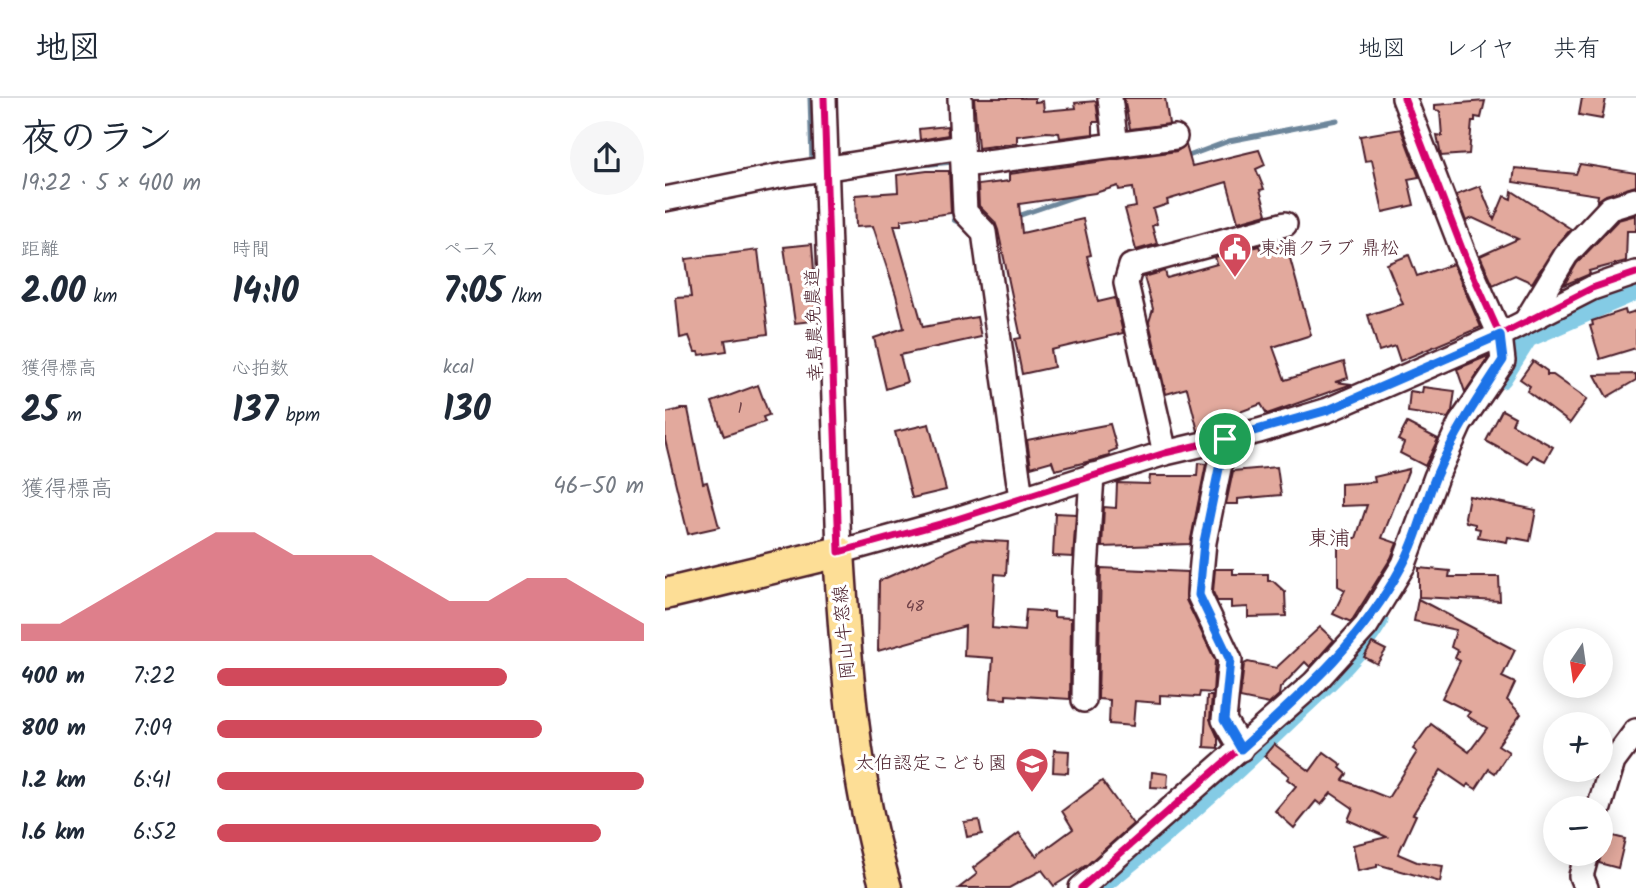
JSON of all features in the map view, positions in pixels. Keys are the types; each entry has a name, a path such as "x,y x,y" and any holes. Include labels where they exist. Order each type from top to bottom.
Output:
{"main road":[{"path":"665,594 839,552"},
{"name":"岡山牛窓線","path":"839,552 846,663 857,753 886,888"}],"street":[{"name":"幸島農免農道","path":"824,98 839,552"},
{"path":"960,98 965,212 984,232 1021,498"},
{"path":"1109,98 1116,145"},
{"path":"1081,888 1314,683 1366,626 1404,564 1436,477 1460,424 1503,360 1500,335 1466,259 1404,98"},
{"path":"665,200 827,168 1175,138"},
{"path":"1526,321 1566,255 1610,208 1636,200"},
{"path":"1165,453 1126,283 1131,266 1285,224"},
{"path":"839,552 1165,453 1328,410 1500,335 1592,288 1636,273"},
{"path":"1225,439 1204,542 1199,595 1230,660 1224,720 1241,749"},
{"path":"1084,700 1086,572 1092,475"},
{"path":"1603,796 1613,762 1636,731"},
{"path":"1584,866 1581,876 1586,888"}],"building":[{"path":"974,98 1035,98 1035,102 1043,101 1044,111 1076,108 1075,103 1096,101 1099,122 1093,122 1093,134 1060,138 1059,133 1047,132 1017,136 1017,143 978,148"},
{"path":"1124,98 1165,98 1169,124 1130,129"},
{"path":"1582,98 1606,98 1602,119 1579,115"},
{"path":"1485,101 1481,118 1475,117 1475,121 1472,121 1469,154 1441,156 1437,135 1442,136 1440,111 1435,110 1435,105"},
{"path":"947,126 948,135 920,140 919,129"},
{"path":"1401,129 1419,177 1408,179 1414,205 1383,212 1372,160 1365,161 1360,136"},
{"path":"1186,145 1192,166 1259,150 1265,165 1256,169 1264,189 1260,190 1267,214 1238,222 1227,182 1167,200 1168,204 1153,209 1157,224 1152,226 1157,244 1136,250 1125,209 1136,207 1133,188 1119,190 1118,186 1095,193 1019,204 1022,233 1083,219 1091,255 1087,256 1098,302 1115,298 1123,333 1051,350 1054,367 1022,374 1015,339 1021,338 998,230 995,222 979,206 978,185 1009,181 1009,174 1177,151"},
{"path":"1580,164 1636,173 1636,186 1606,195 1597,201 1598,195 1513,182 1515,168 1576,174"},
{"path":"949,171 951,213 901,220 901,225 894,225 923,327 977,317 981,337 900,355 907,382 886,389 874,338 904,328 873,226 856,227 855,195 898,192 897,175"},
{"path":"1480,186 1494,220 1504,196 1511,199 1512,191 1571,229 1554,248 1532,283 1515,275 1493,285 1480,256 1518,239 1473,218 1466,221 1456,195"},
{"path":"1636,215 1636,231 1627,231 1626,261 1589,271 1590,274 1564,285 1577,263 1618,220"},
{"path":"812,244 817,312 811,313 813,321 795,323 784,247"},
{"path":"1259,246 1261,251 1281,246 1283,252 1288,251 1311,335 1273,347 1285,380 1344,362 1348,378 1335,382 1352,384 1267,414 1261,404 1213,422 1215,427 1198,431 1187,388 1166,394 1149,322 1153,309 1144,277 1165,271 1167,278 1217,264 1215,257"},
{"path":"758,250 768,334 725,340 727,351 700,355 695,352 689,336 680,338 676,298 691,297 686,259"},
{"path":"1409,255 1417,276 1453,264 1481,327 1400,361 1395,346 1379,351 1368,315 1403,304 1387,264"},
{"path":"1625,310 1626,314 1636,311 1636,348 1600,359 1590,326 1593,325 1592,321"},
{"path":"1488,358 1465,392 1457,369"},
{"path":"1533,361 1547,371 1547,375 1553,375 1587,399 1570,423 1527,391 1530,386 1520,379"},
{"path":"1636,374 1636,380 1607,397 1595,375"},
{"path":"758,385 769,415 763,417 765,422 724,436 712,402"},
{"path":"1423,387 1455,391 1452,411 1448,418 1408,412 1410,391 1422,393"},
{"path":"688,409 703,483 707,482 719,527 688,534 665,440 665,413"},
{"path":"1502,410 1515,417 1512,424 1553,447 1545,461 1533,455 1528,464 1486,441"},
{"path":"1407,423 1438,439 1425,466 1400,453 1404,443 1398,440"},
{"path":"929,424 946,490 912,498 895,432"},
{"path":"1110,424 1117,449 1109,452 1110,456 1055,470 1052,461 1031,467 1027,440"},
{"path":"1198,463 1206,464 1190,544 1102,547 1104,507 1116,508 1117,483 1149,484 1150,476 1197,476"},
{"path":"1277,467 1281,495 1238,499 1238,504 1226,504 1233,471"},
{"path":"1409,469 1382,538 1397,543 1391,558 1351,622 1333,614 1345,590 1338,586 1338,538 1356,538 1367,505 1341,506 1341,484 1375,482 1374,477"},
{"path":"1469,496 1536,510 1530,541 1508,537 1507,542 1478,537 1480,529 1475,528 1475,524 1466,522"},
{"path":"1055,513 1076,514 1073,557 1053,556"},
{"path":"971,540 1008,542 1006,575 995,574 992,628 1024,631 1026,610 1054,612 1054,617 1071,618 1070,699 1006,695 1006,699 990,698 993,658 964,656 965,626 878,651 879,581"},
{"path":"1101,568 1187,572 1186,600 1215,660 1213,693 1200,692 1199,697 1160,695 1160,703 1135,701 1133,726 1109,724 1110,700 1098,699"},
{"path":"1419,568 1450,571 1449,577 1499,577 1500,601 1419,597"},
{"path":"1215,569 1233,569 1233,574 1268,574 1268,581 1273,581 1285,592 1286,616 1248,617 1248,607 1231,608 1231,601 1217,601 1213,592"},
{"path":"1418,599 1515,650 1502,677 1515,683 1507,700 1521,714 1498,745 1509,752 1495,773 1489,769 1476,789 1468,784 1466,787 1441,770 1413,814 1416,815 1398,854 1417,862 1443,866 1440,882 1377,864 1377,867 1358,871 1353,845 1387,837 1348,820 1353,808 1331,793 1321,805 1316,801 1294,828 1275,811 1296,786 1287,779 1289,776 1264,756 1274,744 1310,771 1324,752 1342,765 1340,768 1347,774 1343,780 1388,798 1417,752 1413,749 1431,724 1469,752 1487,728 1467,716 1470,712 1442,698 1460,661 1455,658 1458,651 1451,647 1456,630 1414,621"},
{"path":"1320,627 1334,640 1310,667 1305,662 1269,704 1240,698 1244,664 1248,662 1276,668"},
{"path":"1372,643 1386,650 1377,664 1364,657"},
{"path":"1207,696 1212,696 1210,719 1218,738 1218,748 1204,747"},
{"path":"1054,750 1069,751 1068,773 1053,772"},
{"path":"1152,772 1168,774 1167,788 1151,787"},
{"path":"1102,781 1133,824 1088,864 1054,886 1042,870 1009,888 959,888 977,874 973,868 1019,833 1036,856 1073,829 1062,811"},
{"path":"979,820 982,834 967,837 964,822"},
{"path":"1613,836 1625,839 1618,868 1610,866 1613,866"}],"waterway":[{"path":"810,98 812,163"},
{"path":"1183,158 1229,141 1337,120"},
{"path":"911,166 953,162 953,166"},
{"path":"1015,217 1082,194"},
{"path":"954,207 954,220 965,226"},
{"path":"1502,379 1528,338 1636,291"},
{"path":"1098,888 1173,827 1326,685 1349,661 1379,621"}],"cycle path":[{"path":"824,98 839,552 954,520 1165,453 1259,431 1328,410 1500,335 1592,288 1636,273"},
{"path":"1081,888 1314,683 1366,626 1404,564 1436,477 1460,424 1503,361 1500,335 1466,259 1404,98"}],"place":[{"name":"東浦クラブ 鼎松","path":"1235,279"},
{"name":"太伯認定こども園","path":"1032,794"}],"district":[{"name":"東浦","path":"1329,539"}],"route":[{"path":"1500,335 1503,360 1460,424 1436,477 1404,564 1366,626 1314,683 1241,749 1224,720 1230,660 1225,643 1211,622 1199,595 1204,542 1225,439 1328,410 1500,335"}]}
